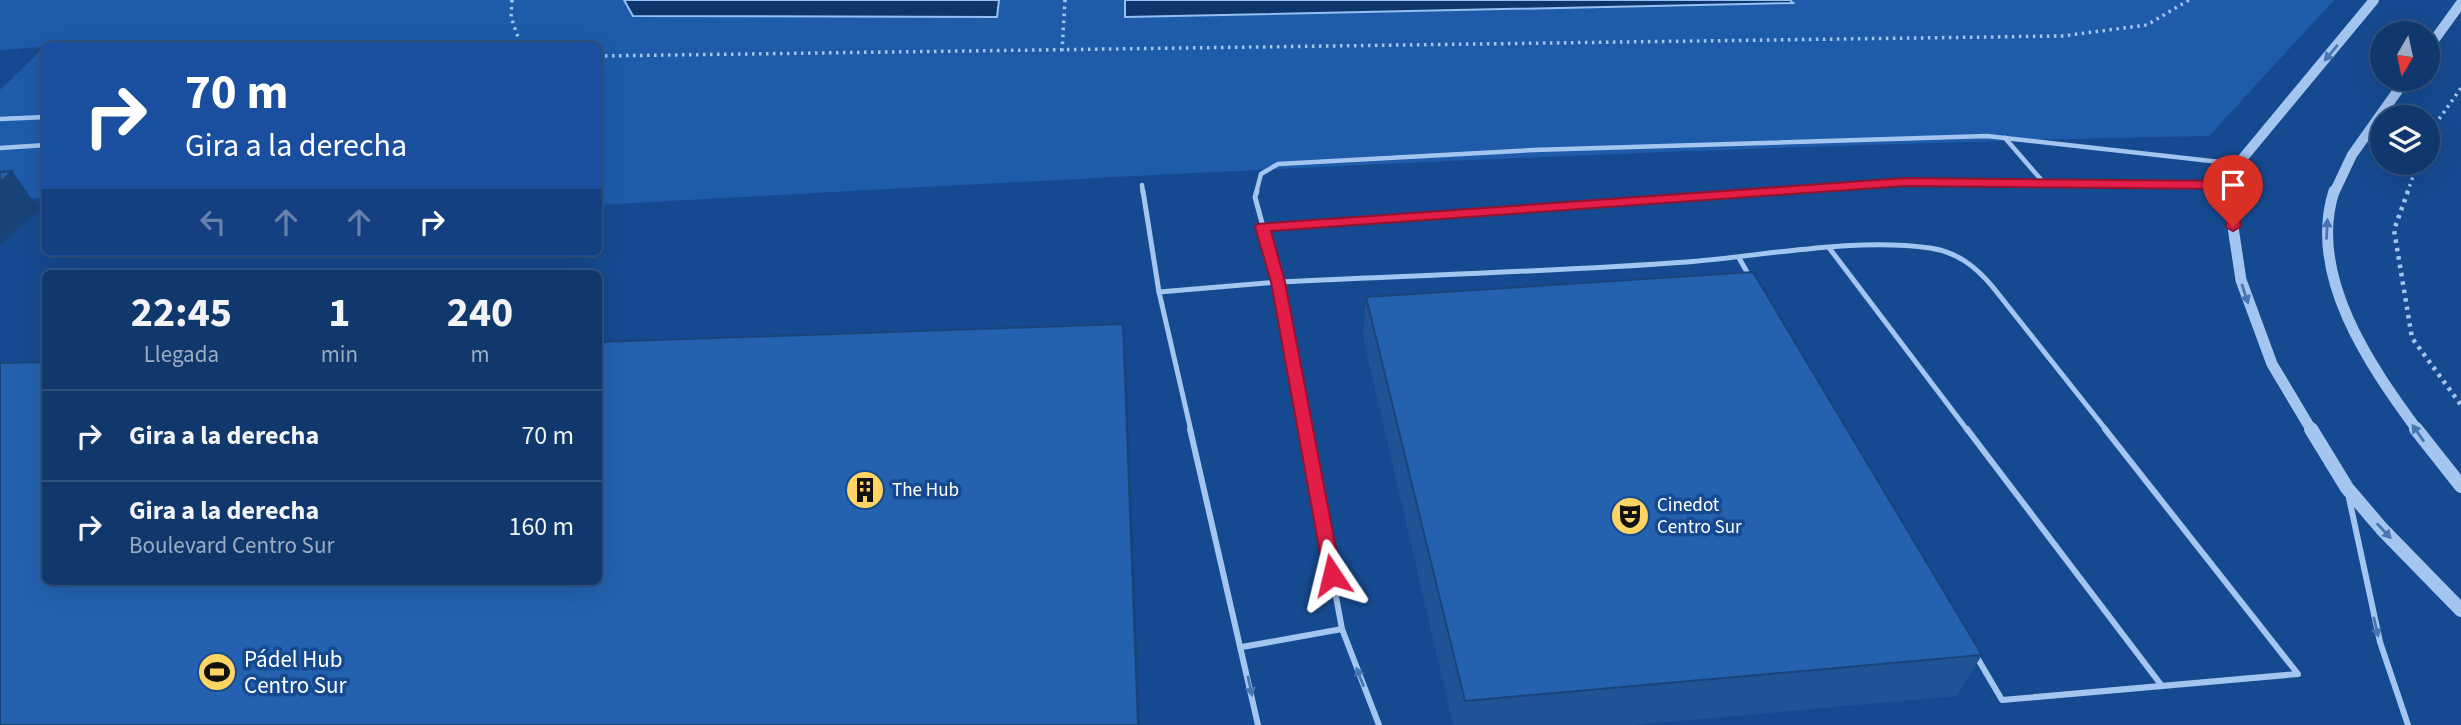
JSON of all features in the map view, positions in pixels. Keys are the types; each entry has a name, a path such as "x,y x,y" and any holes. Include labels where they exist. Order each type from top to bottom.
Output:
{"street":[{"path":"2374,0 2238,164 2233,227 2241,280 2272,364 2347,488 2382,529 2461,610"},
{"path":"2440,32 2461,3"},
{"path":"2397,91 2351,155 2330,203 2326,224 2327,248 2340,297 2386,387 2427,445 2461,486"}],"lane":[{"path":"0,119 42,117"},
{"path":"1379,725 1342,629 1278,282 1255,197 1261,174 1279,164 1361,158 1900,137 2005,138 2238,164"},
{"path":"2005,138 2044,183"},
{"path":"0,148 42,145"},
{"path":"1262,227 1905,182 2235,186"},
{"path":"1142,185 1159,292 1258,725"},
{"path":"1159,292 1278,282 1739,258 1830,249 1917,246 1953,254 1975,266 2011,309 2298,674 2003,700 1974,652"},
{"path":"1830,249 2162,686"},
{"path":"1739,258 1753,282"},
{"path":"2347,488 2380,642 2408,725"},
{"path":"1242,647 1342,629"}],"path":[{"path":"512,0 511,17 520,42"},
{"path":"1062,51 1065,0"},
{"path":"602,56 2062,36 2147,24 2189,0"},
{"path":"2440,118 2461,88"},
{"path":"2414,175 2394,230 2412,338 2461,405"}],"shaded area":[{"path":"0,0 2334,0 2209,136 1605,154 602,205 602,42 42,42 42,47 0,50"},
{"path":"624,0 999,0 997,17 633,16"},
{"path":"1125,0 1790,0 1793,3 1125,17"},
{"path":"42,49 42,198 0,200 0,90"}],"building":[{"path":"12,171 0,182 0,172"},
{"name":"Cinedot Centro Sur","path":"1753,272 1982,655 1465,701 1366,297"},
{"name":"The Hub","path":"1123,324 1138,725 0,725 0,363 42,362 42,585 602,585 602,342"}],"place":[{"name":"The Hub","path":"865,490"},
{"name":"Cinedot Centro Sur","path":"1630,516"},
{"name":"Pádel Hub Centro Sur","path":"217,672"}],"route":[{"path":"1332,575 1278,282 1262,227 1905,182 2235,186 2233,227"}]}
